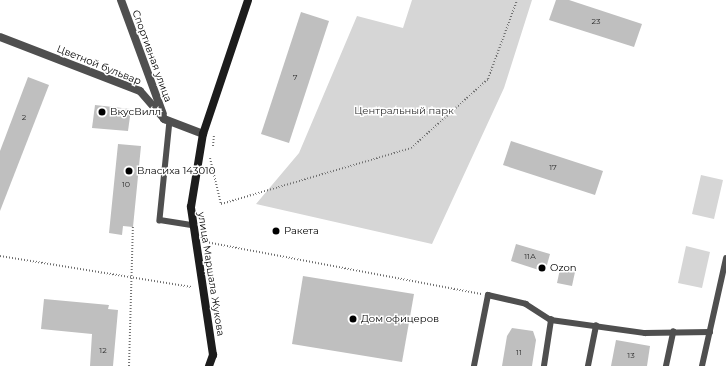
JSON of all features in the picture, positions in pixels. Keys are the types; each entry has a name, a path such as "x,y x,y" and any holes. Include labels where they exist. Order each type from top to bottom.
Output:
{"street":[{"name":"Спортивная улица","path":"122,0 167,120"},
{"name":"улица Маршала Жукова","path":"209,366 213,355 191,207 203,134 248,0"},
{"name":"Цветной бульвар","path":"0,37 140,91 167,120 203,134"}],"lane":[{"path":"167,120 160,220 194,225"},
{"path":"702,366 726,259"},
{"path":"474,366 488,295 526,304 552,320 596,326 673,332 710,332"},
{"path":"544,366 552,320"},
{"path":"588,366 596,326"},
{"path":"666,366 673,332"}],"path":[{"path":"215,129 210,159 221,204 411,148 488,79 517,0"},
{"path":"129,366 133,227"},
{"path":"196,240 488,295"},
{"path":"0,256 203,288"}],"green space":[{"name":"Центральный парк","path":"412,0 532,0 504,88 432,244 256,204 299,153 357,16 403,28"},
{"path":"701,175 723,180 714,219 692,214"},
{"path":"686,246 710,252 702,288 678,283"}],"building":[{"path":"556,0 569,0 642,24 634,47 549,20"},
{"path":"301,12 329,21 289,143 261,134"},
{"path":"28,77 49,85 0,211 0,151"},
{"path":"95,105 131,109 128,131 92,128"},
{"path":"511,141 603,171 595,195 503,165"},
{"path":"118,144 141,146 133,227 123,226 122,235 109,233"},
{"path":"516,244 550,254 545,272 511,261"},
{"path":"560,269 575,272 572,286 557,283"},
{"name":"Дом офицеров","path":"303,276 414,294 402,362 292,344"},
{"path":"44,299 109,305 108,309 118,310 113,366 90,366 92,334 41,329"},
{"path":"512,328 533,331 536,340 532,366 502,366 507,336"},
{"path":"616,340 650,346 647,366 611,366"}],"place":[{"name":"ВкусВилл","path":"102,112"},
{"name":"Власиха 143010","path":"129,171"},
{"name":"Ракета","path":"276,231"},
{"name":"Ozon","path":"542,268"},
{"name":"Дом офицеров","path":"353,319"}]}
